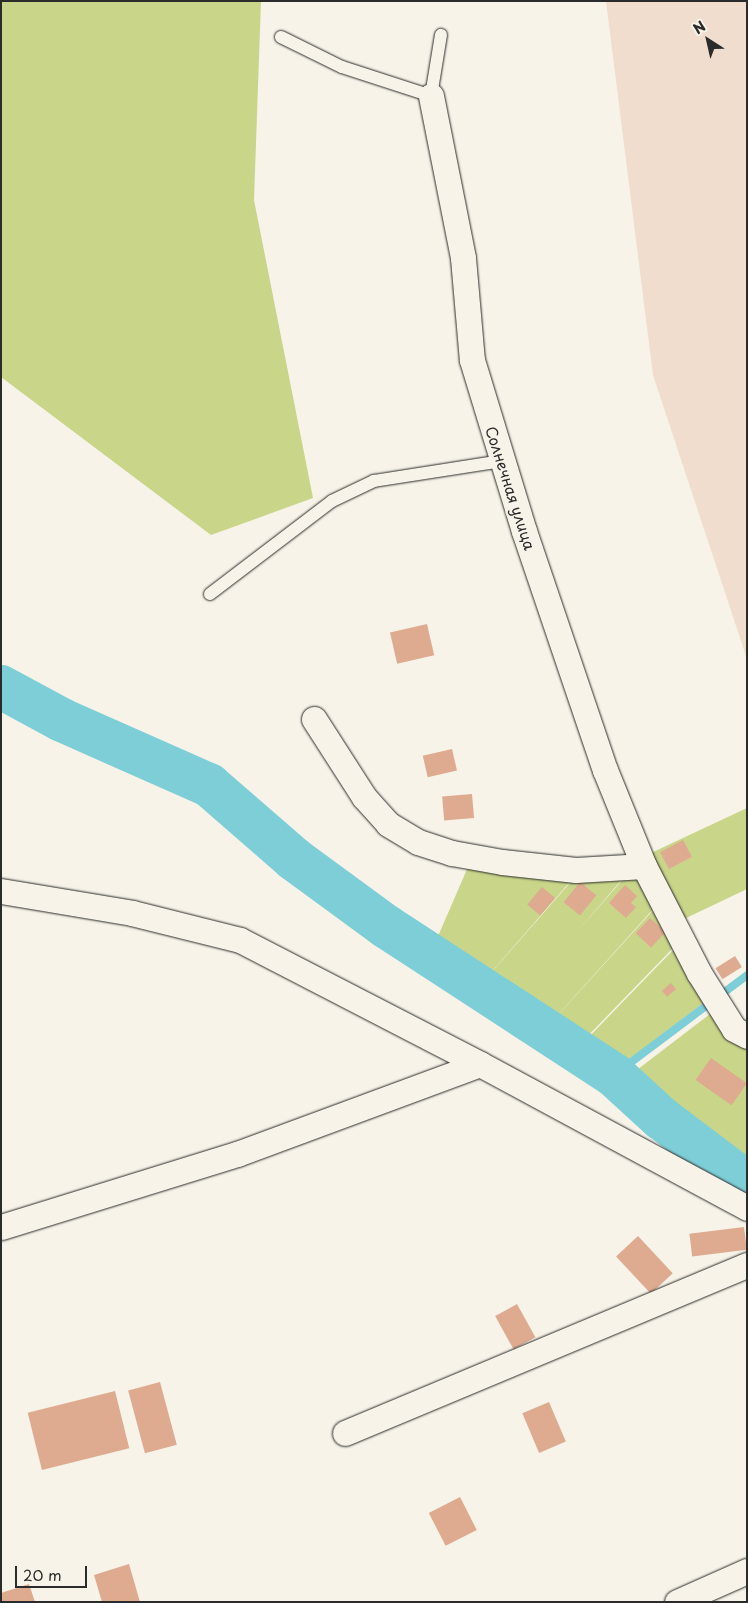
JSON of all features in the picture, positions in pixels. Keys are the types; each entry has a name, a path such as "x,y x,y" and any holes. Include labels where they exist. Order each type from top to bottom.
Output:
{"street":[{"name":"Солнечная улица","path":"431,96 463,258 472,360 502,461 605,770 644,866 699,973 740,1033"},
{"path":"314,719 364,797 388,824 418,842 452,853 502,862 576,870 644,866"},
{"path":"1,891 132,913 240,940 480,1064 747,1208"},
{"path":"1,1227 237,1154 480,1064"},
{"path":"344,1432 747,1265"},
{"path":"676,1602 747,1571"}],"lane":[{"path":"281,37 342,67 431,96 441,35"},
{"path":"210,594 332,501 374,481 502,461"}],"shaded area":[{"path":"606,1 747,1 747,659 653,375"}],"green space":[{"path":"1,1 261,1 254,200 313,498 211,535 1,377"},
{"path":"747,808 747,889 682,920 651,853"},
{"path":"468,867 575,876 482,983 432,950"},
{"path":"576,876 624,877 576,933 625,877 639,876 655,907 548,1026 482,983"},
{"path":"656,907 675,946 579,1045 548,1026"},
{"path":"676,947 706,1001 615,1070 581,1045"},
{"path":"710,1014 747,1048 747,1172 629,1076"}],"building":[{"path":"427,624 434,655 397,664 390,633"},
{"path":"452,749 457,770 428,777 423,756"},
{"path":"472,794 474,818 444,821 442,797"},
{"path":"683,840 692,857 669,869 660,852"},
{"path":"580,882 596,895 580,915 564,902"},
{"path":"625,885 637,896 631,903 636,907 626,918 609,903"},
{"path":"542,887 555,898 540,916 527,905"},
{"path":"650,918 665,932 651,948 636,933"},
{"path":"735,956 742,967 722,979 715,968"},
{"path":"671,983 676,989 667,997 662,991"},
{"path":"711,1058 747,1083 732,1105 696,1080"},
{"path":"744,1227 747,1250 692,1257 689,1234"},
{"path":"638,1236 673,1273 651,1294 616,1256"},
{"path":"517,1304 535,1337 514,1349 495,1316"},
{"path":"160,1382 177,1445 145,1453 128,1391"},
{"path":"115,1391 129,1448 42,1470 28,1413"},
{"path":"549,1402 566,1442 539,1453 522,1413"},
{"path":"460,1497 477,1530 446,1546 429,1513"},
{"path":"129,1564 140,1602 102,1602 94,1575"},
{"path":"29,1584 35,1602 1,1602 1,1593"}],"waterway":[{"path":"1,687 62,720 209,785 294,859 387,927 614,1075 661,1118 747,1183"},
{"path":"614,1075 747,975"}]}
